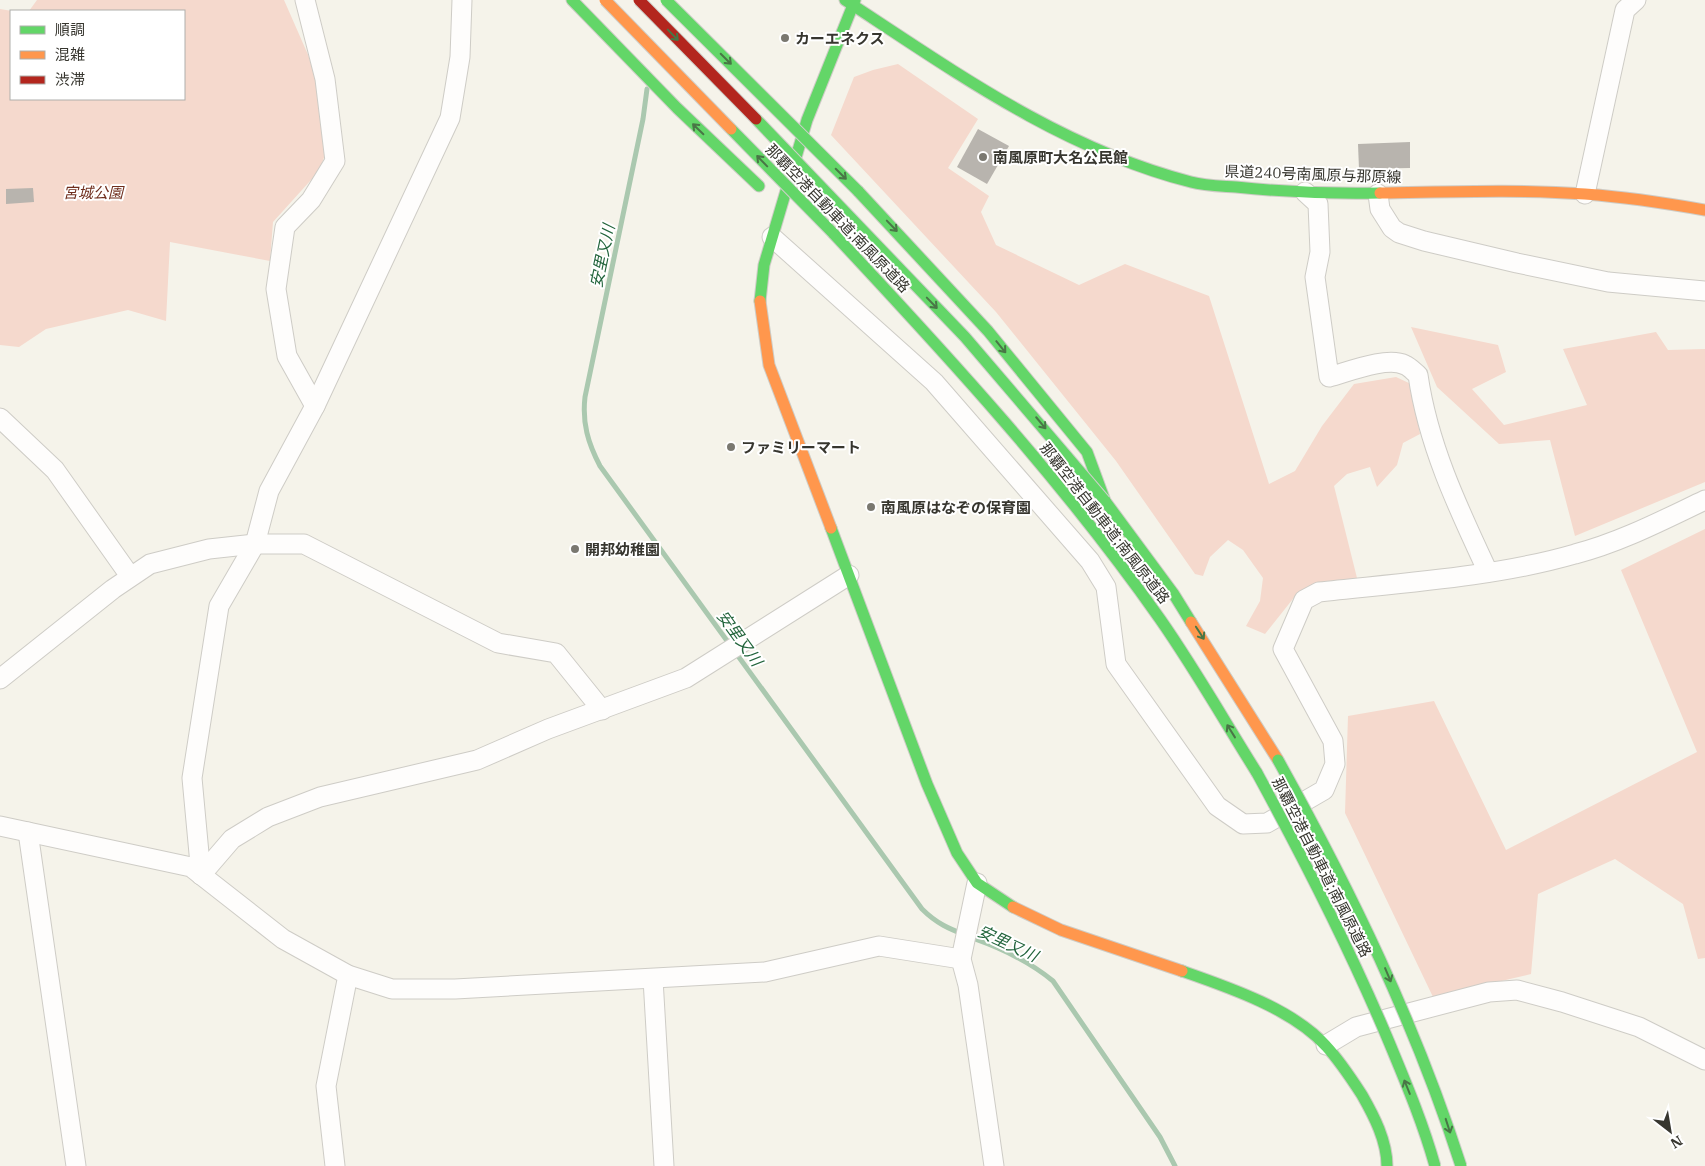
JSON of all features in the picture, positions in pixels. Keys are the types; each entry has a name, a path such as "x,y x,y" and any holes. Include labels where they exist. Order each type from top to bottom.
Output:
{"main road":[{"path":"572,0 677,108 770,195 793,213 833,234"},
{"name":"那覇空港自動車道;南風原道路","path":"604,0 833,234 946,353 1043,465 1161,620 1257,772 1298,845 1356,966 1410,1094 1435,1166"},
{"name":"那覇空港自動車道;南風原道路","path":"639,0 804,168 964,336 1105,501 1173,592 1278,760 1363,918 1434,1085 1461,1166"},
{"path":"666,0 858,191 988,331 1087,452 1105,501"},
{"path":"851,2 807,120 772,237 760,288 760,313 769,364 850,575 927,784 957,853 977,883 1020,912 1061,930 1236,990 1303,1025 1326,1045 1348,1072 1374,1115 1387,1157 1387,1166"},
{"name":"県道240号南風原与那原線","path":"851,2 978,87 1072,140 1125,162 1193,183 1270,191 1305,192 1378,194 1506,190 1585,194 1645,200 1705,210"}],"street":[{"path":"305,0 325,79 335,161 311,200 285,227 276,289 287,356 315,406"},
{"path":"201,874 192,778 219,606 254,544 269,491 315,406 450,118 460,57 462,0"},
{"path":"1585,194 1626,10 1636,0"},
{"path":"1305,192 1318,204 1320,252 1315,276 1329,377 1374,364 1396,362 1406,365 1418,375 1422,407 1435,451 1488,572"},
{"path":"1378,194 1380,209 1392,228 1399,233 1424,241 1608,282 1705,290"},
{"path":"772,237 934,382 1090,561 1106,587 1116,664 1217,806 1243,824 1267,823 1324,790 1335,764 1333,741 1283,649 1304,600 1319,592 1488,572 1575,555 1625,537 1705,500"},
{"path":"0,418 54,470 130,576"},
{"path":"0,679 130,576 150,564 209,549 254,544 304,544 498,643 556,652 602,710"},
{"path":"201,874 232,839 268,816 320,797 477,760 548,729 686,678 850,575"},
{"path":"0,826 191,867 283,939 348,975 392,989 455,990 766,972 879,946 961,959"},
{"path":"28,832 76,1166"},
{"path":"977,883 961,959 968,985 994,1166"},
{"path":"336,1166 326,1086 348,975"},
{"path":"653,979 664,1166"},
{"path":"1326,1045 1356,1027 1489,992 1517,990 1562,1002 1639,1027 1705,1060"}],"green space":[{"name":"宮城公園","path":"37,0 284,0 309,57 321,97 326,151 320,170 273,222 270,261 170,242 166,321 128,310 46,329 19,347 0,345 0,9 10,11 10,100 185,100 185,10 30,10"},
{"path":"898,64 978,119 948,168 989,196 981,212 996,245 1079,285 1125,264 1209,296 1269,484 1295,471 1322,426 1354,384 1396,377 1411,384 1420,434 1403,443 1397,465 1377,487 1370,467 1347,474 1334,486 1358,582 1327,584 1296,595 1265,634 1246,626 1260,601 1263,578 1243,550 1228,540 1210,557 1203,576 1195,574 1116,461 996,312 831,135 854,77"},
{"path":"1411,327 1498,345 1506,372 1472,389 1504,425 1587,405 1563,349 1656,332 1668,350 1705,349 1705,482 1575,536 1550,440 1499,444 1437,387"},
{"path":"1705,529 1705,958 1698,959 1683,904 1615,859 1538,894 1531,974 1433,997 1345,813 1348,716 1434,701 1506,850 1697,752 1621,570"}],"building":[{"name":"南風原町大名公民館","path":"978,129 1009,146 987,184 957,167"},
{"path":"1410,142 1410,168 1359,169 1358,144"},
{"path":"33,188 34,202 6,204 6,189"}],"waterway":[{"name":"安里又川","path":"647,89 643,119 585,397 585,424 589,441 600,466 922,909 934,920 1016,957 1053,981 1160,1137 1175,1166"}],"traffic: fast":[{"path":"572,0 677,108 759,186"},
{"path":"666,0 858,191"},
{"path":"845,0 969,81 1011,106 1098,150 1144,168 1208,185 1308,192 1380,193"},
{"path":"760,301 764,265 807,120 855,0"},
{"path":"756,119 965,337 1105,501"},
{"path":"731,129 833,233"},
{"path":"858,191 988,331 1087,452 1105,501 1173,593 1191,622"},
{"path":"833,233 1003,420 1084,518 1123,568 1173,638 1257,773"},
{"path":"831,528 927,784 957,853 977,883 1013,907"},
{"path":"1278,760 1331,859 1380,958 1423,1061 1461,1166"},
{"path":"1257,773 1310,872 1359,973 1408,1088 1435,1166"},
{"path":"1182,971 1239,992 1278,1010 1296,1021 1326,1046 1362,1095 1375,1120 1385,1147 1387,1166"}],"traffic: slow":[{"path":"605,0 731,129"},
{"path":"1380,193 1559,192 1600,195 1705,210"},
{"path":"760,301 769,365 831,528"},
{"path":"1191,622 1278,760"},
{"path":"1013,907 1061,930 1182,971"}],"traffic: jam":[{"path":"639,0 756,119"}],"place":[{"name":"カーエネクス","path":"785,38"},
{"name":"南風原町大名公民館","path":"983,157"},
{"name":"ファミリーマート","path":"731,447"},
{"name":"南風原はなぞの保育園","path":"871,507"},
{"name":"開邦幼稚園","path":"575,549"}]}
